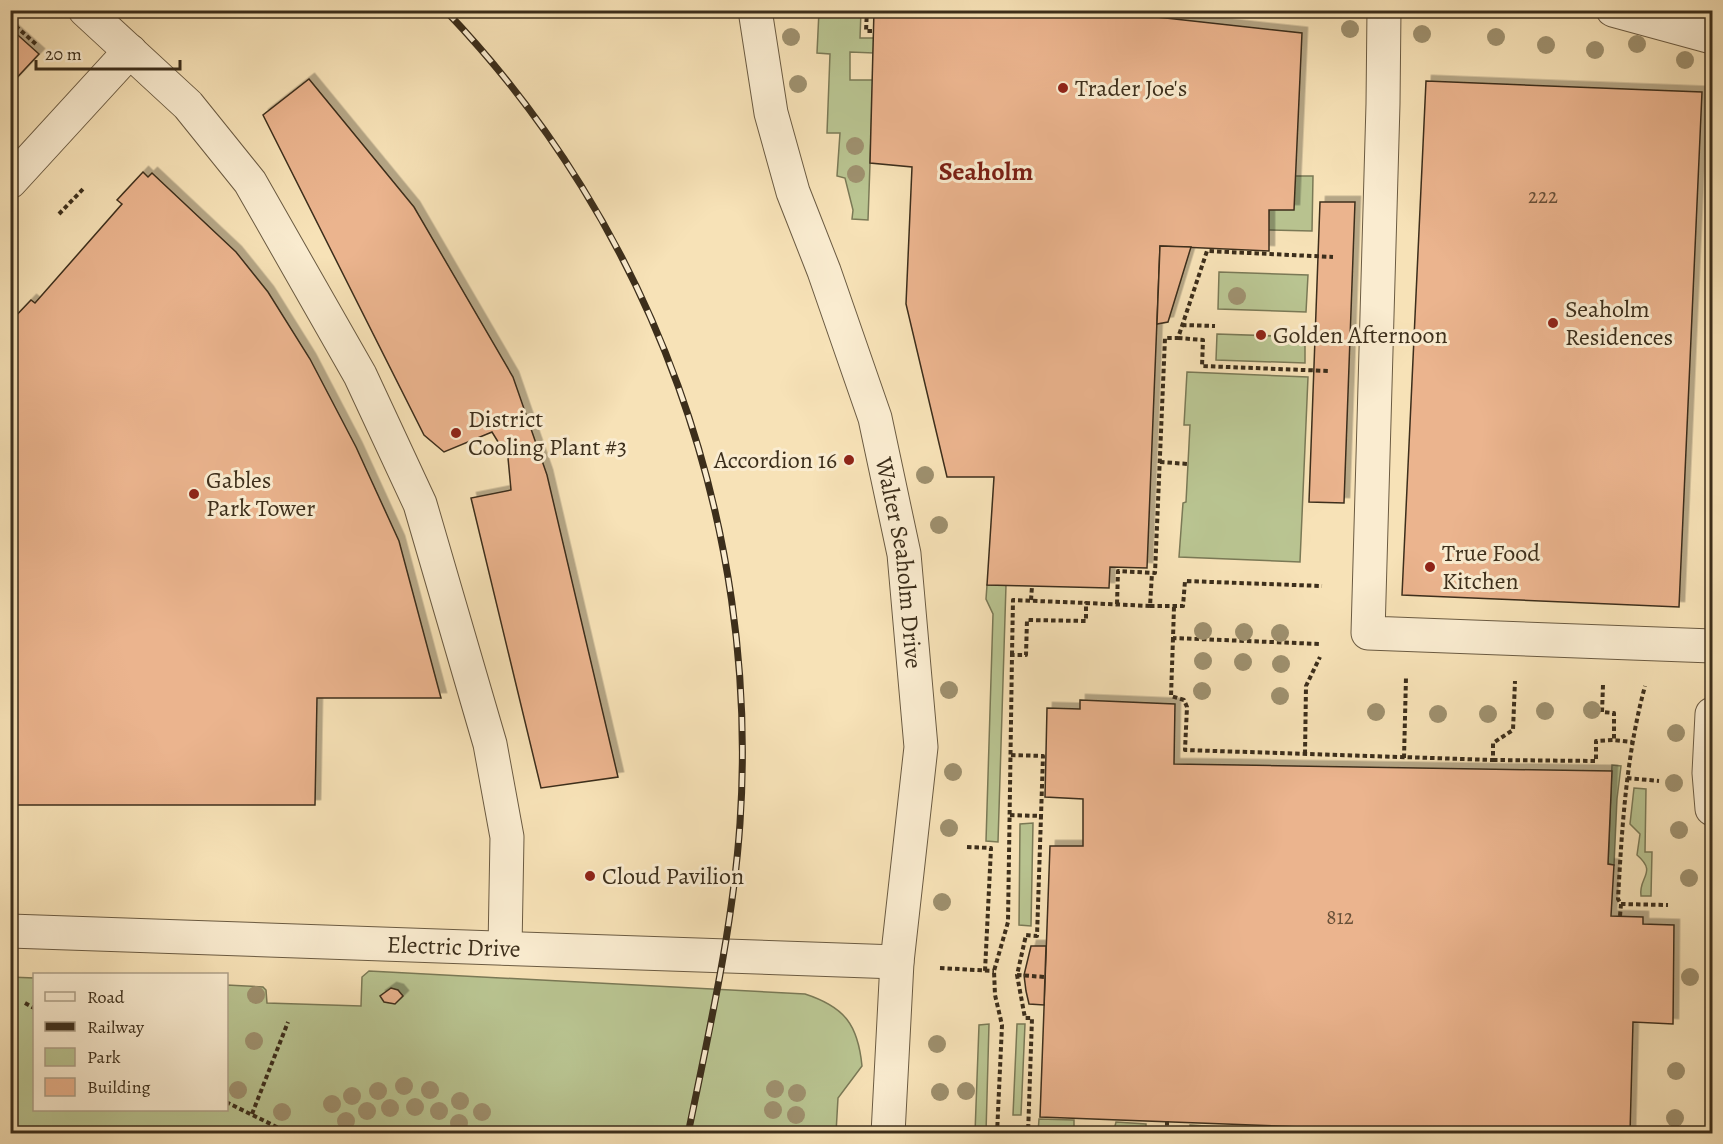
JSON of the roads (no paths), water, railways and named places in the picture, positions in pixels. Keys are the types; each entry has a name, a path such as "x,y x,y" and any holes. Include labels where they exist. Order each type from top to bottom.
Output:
{"street":[{"path":"85,10 188,105 250,182 360,375 420,504 490,744 507,837 505,948"},
{"name":"Walter Seaholm Drive","path":"755,10 771,113 793,192 825,271 875,418 904,554 921,747 897,962 888,1134"},
{"path":"1384,10 1368,633 1713,645"},
{"path":"1613,10 1713,37"},
{"path":"10,182 130,51"},
{"path":"1713,714 1709,773 1713,809"},
{"name":"Electric Drive","path":"10,931 897,962"}],"railway":[{"path":"445,10 518,95 582,187 635,284 678,386 710,492 732,600 742,711 740,823 726,940 688,1134"}],"place":[{"name":"Trader Joe's","path":"1063,88"},
{"name":"Seaholm Residences","path":"1553,323"},
{"name":"Golden Afternoon","path":"1261,335"},
{"name":"District Cooling Plant #3","path":"456,433"},
{"name":"Accordion 16","path":"849,460"},
{"name":"Gables Park Tower","path":"194,494"},
{"name":"True Food Kitchen","path":"1430,567"},
{"name":"Cloud Pavilion","path":"590,876"}],"district":[{"name":"Seaholm","path":"986,171"}]}
